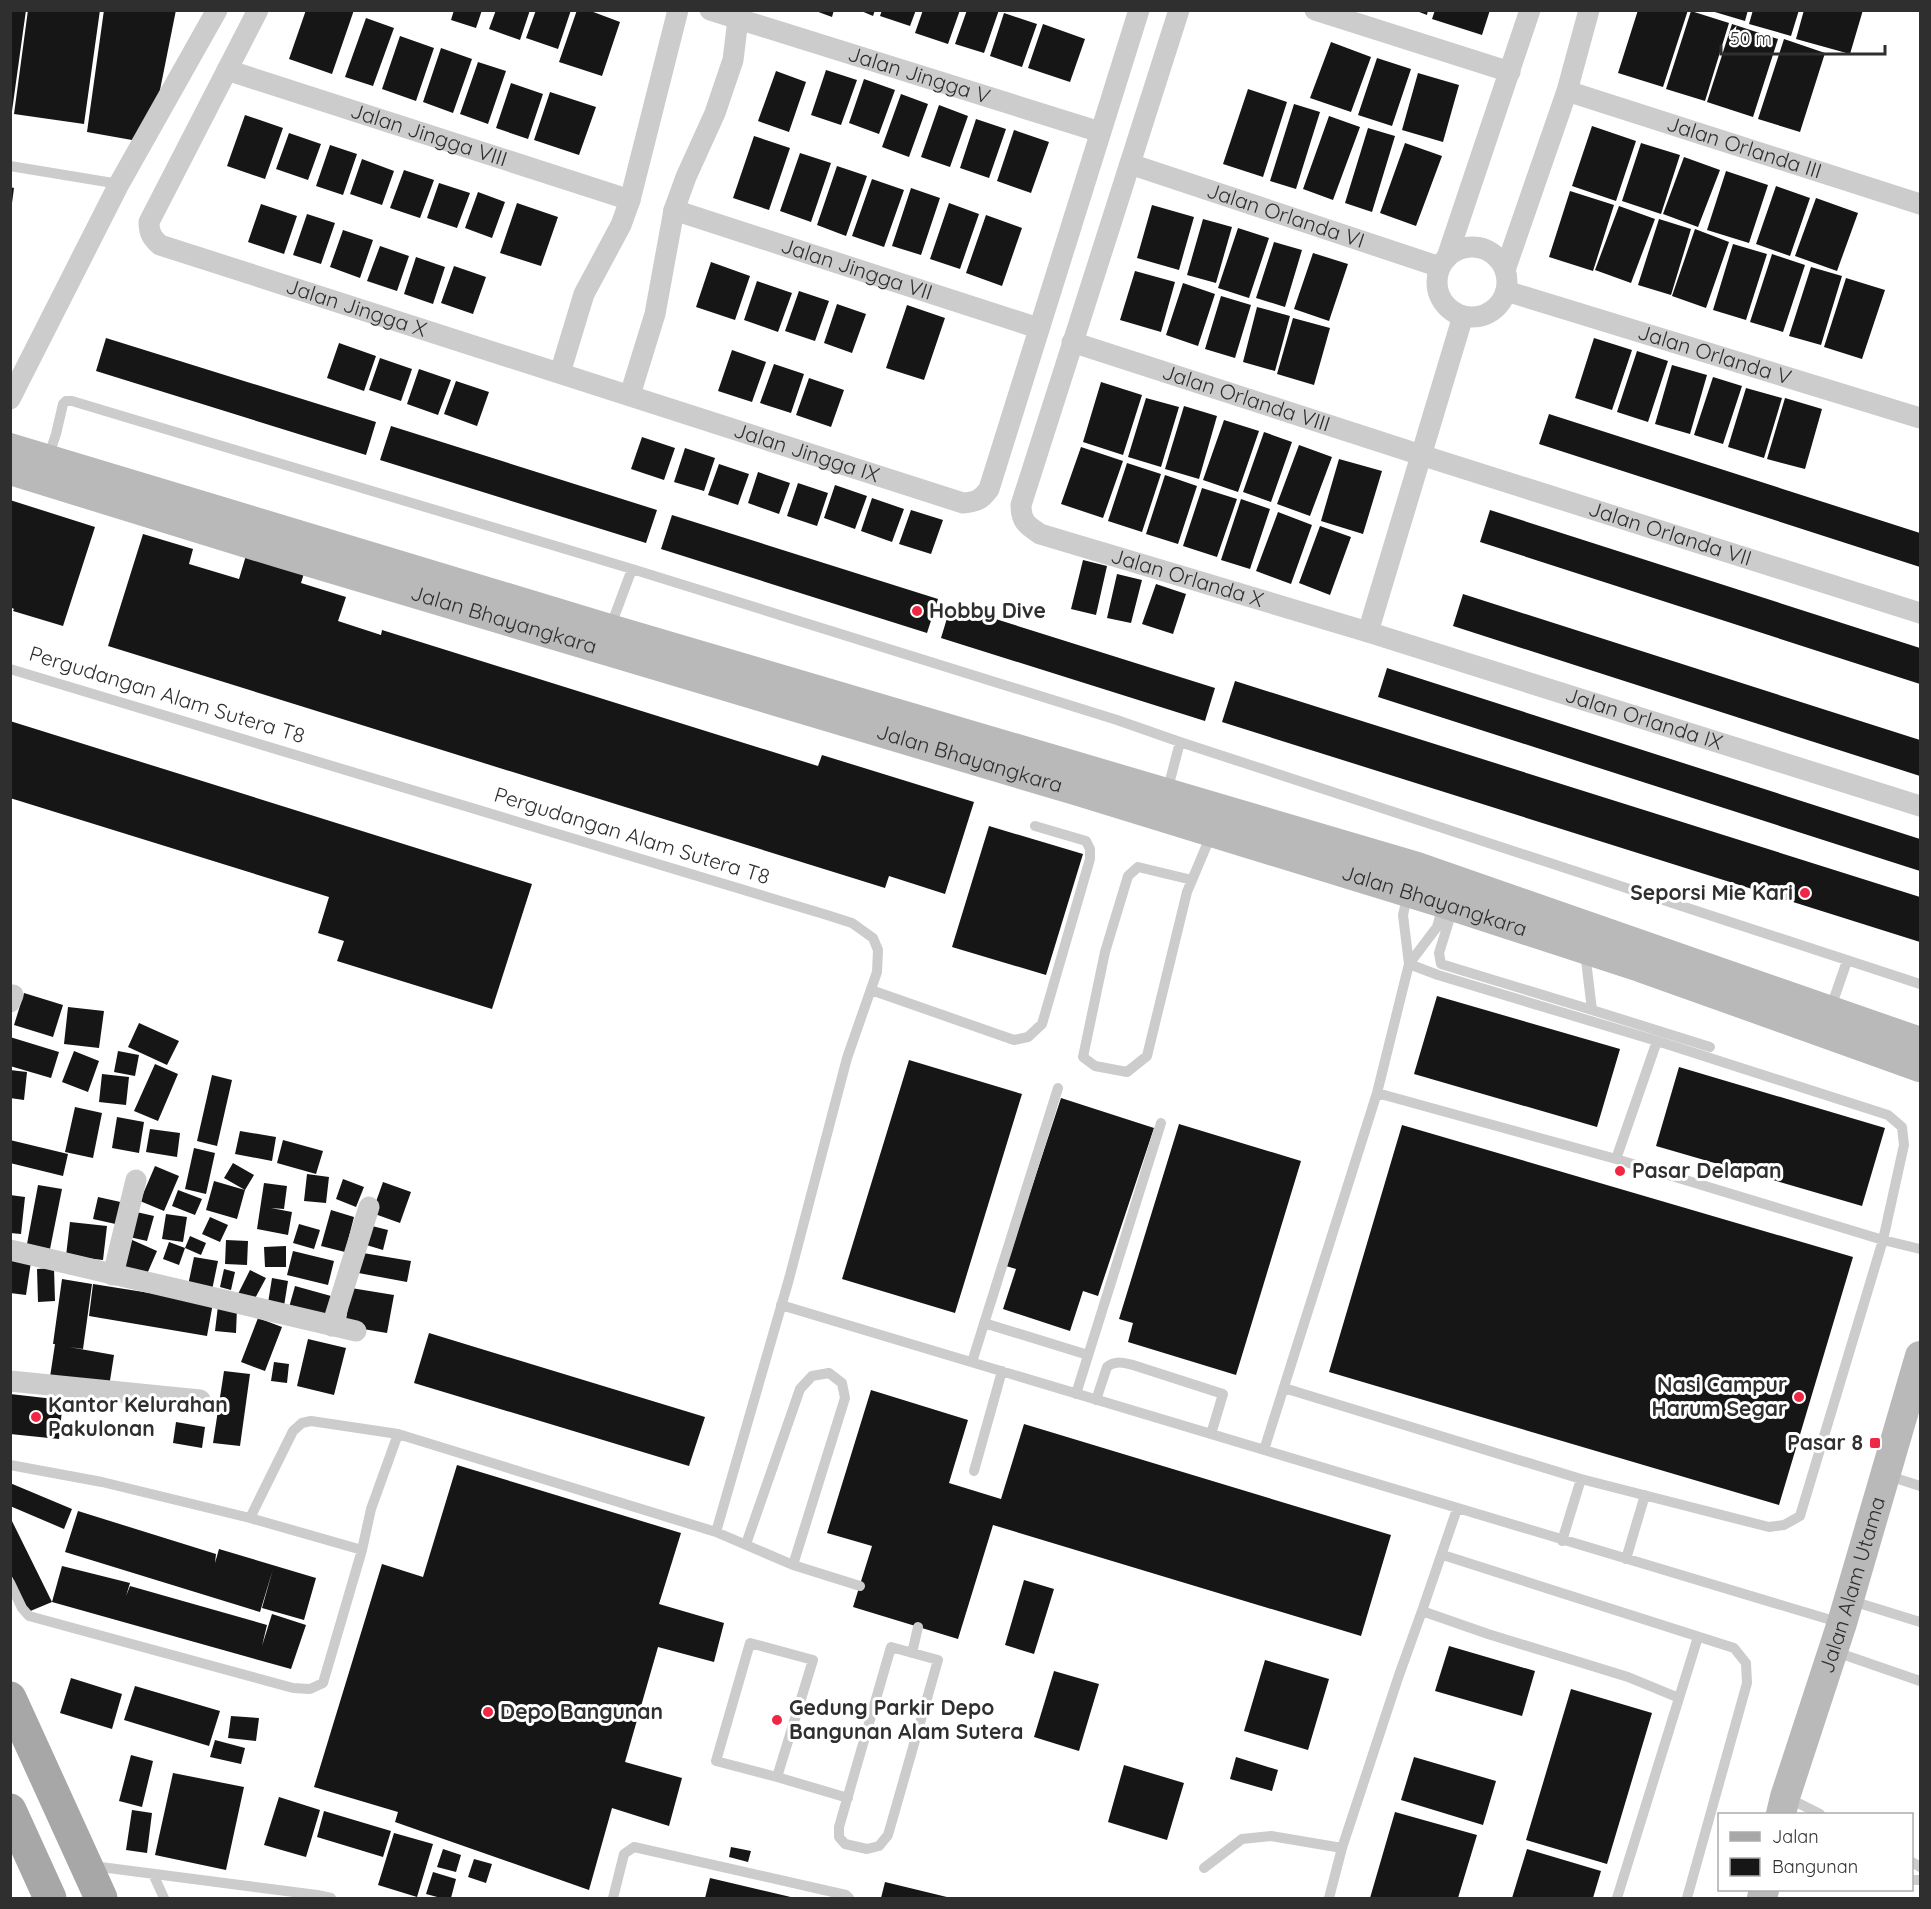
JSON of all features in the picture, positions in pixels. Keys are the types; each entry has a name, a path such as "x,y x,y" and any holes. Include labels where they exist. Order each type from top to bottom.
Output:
{"main road":[{"name":"Jalan Bhayangkara","path":"10,448 610,629 1167,793 1452,893 1830,1011 1920,1042"},
{"name":"Jalan Bhayangkara","path":"10,470 294,558 1213,832 1413,880"},
{"name":"Jalan Bhayangkara","path":"1452,893 1584,948 1920,1067"},
{"name":"Jalan Alam Utama","path":"1783,1806 1841,1625 1920,1356"},
{"path":"10,1698 101,1899"},
{"path":"10,1810 50,1899"}],"street":[{"path":"10,399 119,184 217,10"},
{"path":"227,70 258,10"},
{"path":"560,373 584,294 621,225 630,200 678,10"},
{"name":"Jalan Jingga V","path":"710,10 739,15 1100,132"},
{"path":"1038,328 1139,10"},
{"path":"1072,342 1179,10"},
{"path":"1315,10 1510,72"},
{"path":"1444,262 1463,249 1481,248 1491,253 1500,260 1508,280 1502,302 1485,315 1463,316 1443,302 1438,291 1437,279 1530,10"},
{"path":"1505,270 1567,90 1589,10"},
{"path":"630,395 655,314 674,210 719,103 733,60 739,15"},
{"name":"Jalan Jingga VIII","path":"227,70 630,200"},
{"name":"Jalan Jingga X","path":"227,70 149,222 149,230 153,239 160,245 630,395"},
{"name":"Jalan Orlanda III","path":"1567,90 1920,204"},
{"name":"Jalan Orlanda VI","path":"1130,164 1444,262"},
{"name":"Jalan Jingga VII","path":"674,210 1038,328"},
{"name":"Jalan Orlanda V","path":"1506,291 1920,418"},
{"path":"1368,632 1463,316"},
{"name":"Jalan Jingga IX","path":"630,395 963,502 974,502 983,498 988,489 1038,328"},
{"name":"Jalan Orlanda VIII","path":"1072,342 1421,455"},
{"name":"Jalan Orlanda X","path":"1072,342 1021,505 1021,515 1025,523 1040,534 1368,632"},
{"name":"Jalan Orlanda VII","path":"1421,455 1920,613"},
{"name":"Jalan Orlanda IX","path":"1368,632 1920,806"},
{"path":"113,1275 136,1180"},
{"path":"332,1326 369,1207"},
{"path":"10,1250 356,1331"},
{"path":"10,1381 200,1400"}],"lane":[{"path":"10,166 119,184"},
{"path":"48,459 63,404 66,401 72,401 632,569 1117,720 1920,984"},
{"path":"610,629 632,569"},
{"name":"Pergudangan Alam Sutera T8","path":"10,669 852,923 873,938 878,950 877,972 847,1058 781,1305 716,1532"},
{"path":"1167,793 1180,742"},
{"path":"871,990 1014,1040 1028,1036 1042,1024 1090,859 1090,849 1086,841 1035,826"},
{"path":"1192,880 1138,867 1128,876 1105,952 1083,1057 1095,1066 1127,1072 1148,1056 1187,892 1213,832"},
{"path":"1264,1450 1377,1093 1409,964 1403,915 1413,880"},
{"path":"1409,964 1437,927 1452,893"},
{"path":"1452,893 1438,953 1440,964 1710,1047"},
{"path":"1584,948 1592,1010"},
{"path":"1830,1011 1847,960"},
{"path":"1284,1389 1581,1479 1769,1527 1784,1525 1800,1516 1882,1240 1904,1145 1902,1127 1888,1115 1409,964"},
{"path":"1616,1158 1657,1041"},
{"path":"972,1362 1058,1088"},
{"path":"1377,1093 1616,1158 1882,1240 1920,1249"},
{"path":"1076,1394 1161,1123"},
{"path":"781,1305 1841,1625 1920,1681"},
{"path":"984,1323 1088,1355"},
{"path":"1096,1400 1107,1367 1111,1363 1133,1365 1223,1394 1211,1434"},
{"path":"974,1471 1002,1371"},
{"path":"746,1544 800,1389 812,1376 829,1373 842,1383 845,1398 793,1564"},
{"path":"250,1518 293,1431 302,1423 310,1421 398,1434 716,1532 793,1564 860,1586"},
{"path":"10,1583 22,1608 29,1616 293,1688 310,1689 323,1683 362,1550 371,1509 398,1434"},
{"path":"10,1465 102,1482 250,1518 362,1550"},
{"path":"1885,1475 1920,1486"},
{"path":"1562,1541 1581,1479"},
{"path":"1626,1559 1645,1495"},
{"path":"1329,1899 1342,1848 1398,1678 1458,1509"},
{"path":"1443,1555 1734,1648 1746,1663 1747,1683 1687,1899"},
{"path":"1422,1611 1628,1677 1679,1698"},
{"path":"1841,1625 1920,1622"},
{"path":"912,1653 918,1627"},
{"path":"1617,1899 1698,1636"},
{"path":"777,1777 813,1660 750,1643 716,1761 848,1798"},
{"path":"891,1647 912,1653 938,1660 888,1835 879,1846 867,1849 845,1844 839,1837 838,1827 891,1647"},
{"path":"1783,1806 1812,1813"},
{"path":"1204,1868 1242,1839 1271,1836 1342,1848"},
{"path":"613,1899 624,1854 634,1846 846,1895 849,1899"},
{"path":"86,1866 317,1895 331,1899"},
{"path":"153,1874 164,1899"}],"building":[{"path":"10,10 26,10 12,111 10,111"},
{"path":"28,10 100,10 84,124 14,114"},
{"path":"104,10 176,10 157,105 132,140 87,132"},
{"path":"306,10 354,10 332,74 289,59"},
{"path":"454,10 482,10 476,28 451,20"},
{"path":"496,10 530,10 520,40 489,29"},
{"path":"536,10 571,10 558,49 526,38"},
{"path":"577,10 588,10 620,22 602,76 559,62"},
{"path":"813,10 834,10 832,17"},
{"path":"859,10 875,10 873,16"},
{"path":"882,10 916,10 910,26 880,16"},
{"path":"923,10 960,10 948,44 915,33"},
{"path":"967,10 999,10 984,53 955,44"},
{"path":"1414,10 1428,10 1427,15"},
{"path":"1435,10 1490,10 1482,35 1432,19"},
{"path":"1638,10 1688,10 1663,87 1618,73"},
{"path":"1708,10 1748,10 1745,21"},
{"path":"1753,10 1799,10 1791,36 1749,24"},
{"path":"1804,10 1863,10 1850,54 1796,39"},
{"path":"1691,11 1729,23 1705,101 1666,89"},
{"path":"1004,13 1037,24 1022,67 990,56"},
{"path":"366,18 394,28 373,86 345,77"},
{"path":"1043,24 1085,39 1070,82 1028,68"},
{"path":"1732,24 1778,39 1753,117 1707,102"},
{"path":"400,36 434,48 416,101 382,89"},
{"path":"1784,39 1825,53 1800,132 1758,119"},
{"path":"1331,42 1371,57 1351,112 1310,98"},
{"path":"441,48 472,59 453,113 423,102"},
{"path":"1377,58 1411,69 1392,126 1358,115"},
{"path":"478,62 506,71 488,124 460,114"},
{"path":"826,70 857,80 841,125 811,115"},
{"path":"776,71 806,82 789,132 758,121"},
{"path":"1418,73 1459,85 1443,142 1402,130"},
{"path":"864,79 895,90 879,134 849,123"},
{"path":"511,83 543,94 528,139 496,128"},
{"path":"1248,89 1287,102 1263,177 1223,164"},
{"path":"550,92 596,107 579,155 534,140"},
{"path":"901,94 928,104 909,157 882,147"},
{"path":"1294,104 1320,112 1296,189 1270,181"},
{"path":"939,105 968,116 950,167 921,157"},
{"path":"245,115 283,128 265,179 227,166"},
{"path":"1329,116 1360,127 1333,200 1303,189"},
{"path":"976,119 1006,129 989,178 960,168"},
{"path":"1592,126 1636,141 1616,201 1572,186"},
{"path":"1368,128 1395,136 1372,212 1345,203"},
{"path":"1014,130 1049,142 1031,193 997,181"},
{"path":"289,133 321,144 308,180 276,169"},
{"path":"754,136 790,148 769,210 733,198"},
{"path":"1405,143 1442,156 1416,226 1380,213"},
{"path":"1641,143 1680,155 1661,214 1622,201"},
{"path":"330,145 357,154 343,195 316,186"},
{"path":"800,153 831,163 811,222 780,211"},
{"path":"1684,157 1720,170 1698,227 1663,214"},
{"path":"362,159 394,171 382,205 350,194"},
{"path":"837,166 867,176 846,236 817,225"},
{"path":"404,170 434,180 420,218 390,208"},
{"path":"1726,171 1768,185 1749,243 1707,230"},
{"path":"872,179 904,190 884,247 852,236"},
{"path":"439,183 470,193 457,228 427,218"},
{"path":"1776,186 1810,198 1790,256 1756,244"},
{"path":"10,187 14,188 12,203 10,203"},
{"path":"911,188 940,198 921,255 892,246"},
{"path":"1570,191 1614,205 1593,271 1549,257"},
{"path":"478,192 505,202 492,238 465,228"},
{"path":"1816,198 1858,213 1837,271 1795,256"},
{"path":"517,203 558,217 541,266 500,253"},
{"path":"949,203 979,214 960,269 930,259"},
{"path":"261,204 297,216 284,254 248,242"},
{"path":"1152,205 1194,217 1179,270 1137,258"},
{"path":"1619,206 1655,219 1631,283 1595,270"},
{"path":"307,214 335,223 321,264 293,255"},
{"path":"986,215 1022,228 1002,286 966,273"},
{"path":"1203,219 1232,227 1216,283 1187,275"},
{"path":"1659,219 1691,229 1671,295 1638,285"},
{"path":"1238,228 1269,238 1249,298 1218,288"},
{"path":"1695,229 1729,242 1706,308 1672,296"},
{"path":"343,230 373,240 360,278 330,267"},
{"path":"1274,242 1302,250 1285,307 1256,298"},
{"path":"1733,244 1767,254 1746,320 1713,310"},
{"path":"380,246 409,256 397,291 367,281"},
{"path":"1313,253 1348,264 1329,321 1294,309"},
{"path":"1772,254 1805,265 1783,332 1750,322"},
{"path":"416,257 445,267 433,304 404,294"},
{"path":"711,262 750,276 735,320 696,307"},
{"path":"454,266 486,277 473,314 441,303"},
{"path":"1811,267 1842,276 1821,345 1789,336"},
{"path":"1135,271 1175,282 1161,332 1120,320"},
{"path":"1846,278 1885,290 1862,359 1824,347"},
{"path":"757,281 792,293 778,332 744,320"},
{"path":"1183,283 1215,294 1198,346 1166,335"},
{"path":"799,291 829,301 815,341 785,331"},
{"path":"1221,296 1251,305 1235,358 1205,349"},
{"path":"837,304 866,314 852,353 824,343"},
{"path":"907,305 945,318 924,380 886,368"},
{"path":"1257,307 1290,316 1275,371 1243,362"},
{"path":"1293,318 1330,328 1314,385 1277,374"},
{"path":"106,338 376,422 366,455 96,371"},
{"path":"1594,338 1632,350 1612,410 1575,398"},
{"path":"339,343 376,356 364,391 327,378"},
{"path":"732,350 766,362 752,402 718,391"},
{"path":"1637,351 1668,361 1648,422 1617,412"},
{"path":"380,358 412,369 401,401 369,390"},
{"path":"774,364 804,374 791,413 760,403"},
{"path":"1672,365 1707,375 1690,434 1655,424"},
{"path":"419,369 451,380 438,415 407,404"},
{"path":"1713,377 1742,386 1723,444 1694,435"},
{"path":"809,378 844,390 831,427 796,415"},
{"path":"456,381 489,392 477,426 444,414"},
{"path":"1101,382 1142,395 1123,455 1083,442"},
{"path":"1746,388 1782,398 1764,458 1728,447"},
{"path":"1146,398 1179,407 1161,467 1128,457"},
{"path":"1785,398 1822,409 1805,469 1767,459"},
{"path":"1184,406 1217,416 1199,479 1165,469"},
{"path":"1549,414 1920,533 1920,567 1539,444"},
{"path":"1224,420 1259,431 1238,492 1203,480"},
{"path":"391,426 657,510 646,543 380,460"},
{"path":"1264,432 1292,442 1271,502 1243,492"},
{"path":"642,437 675,448 664,480 631,469"},
{"path":"1299,445 1332,457 1310,516 1277,504"},
{"path":"1081,447 1123,461 1103,518 1061,504"},
{"path":"685,448 715,458 704,491 674,482"},
{"path":"1339,459 1382,471 1363,534 1321,521"},
{"path":"1127,463 1161,474 1142,532 1108,521"},
{"path":"719,464 749,474 738,505 708,495"},
{"path":"758,472 790,483 779,514 748,503"},
{"path":"1165,475 1197,486 1178,544 1146,534"},
{"path":"798,483 828,493 817,526 787,516"},
{"path":"835,485 867,496 855,529 824,518"},
{"path":"1202,488 1237,499 1217,557 1183,546"},
{"path":"872,498 904,509 892,542 861,531"},
{"path":"1241,499 1270,509 1250,569 1221,560"},
{"path":"10,500 95,527 63,626 13,611 14,609 10,607"},
{"path":"911,510 943,520 931,554 899,544"},
{"path":"1490,510 1920,648 1920,684 1480,542"},
{"path":"1278,512 1312,525 1291,584 1256,571"},
{"path":"672,515 938,599 927,633 661,549"},
{"path":"1320,526 1351,537 1330,595 1299,583"},
{"path":"143,534 193,549 189,564 239,579 247,552 305,570 301,583 346,597 338,621 381,635 382,630 818,766 822,755 974,802 945,894 889,876 885,888 108,646"},
{"path":"1083,560 1107,566 1096,615 1071,609"},
{"path":"1117,574 1142,580 1131,623 1107,618"},
{"path":"1156,584 1186,594 1173,634 1142,624"},
{"path":"1463,594 1920,740 1920,776 1453,626"},
{"path":"951,605 1215,688 1205,721 941,638"},
{"path":"1387,668 1920,839 1920,871 1378,697"},
{"path":"1235,681 1920,897 1920,942 1222,722"},
{"path":"10,721 532,884 492,1009 337,961 344,941 318,933 329,897 10,798"},
{"path":"989,826 1083,854 1046,975 952,947"},
{"path":"24,993 63,1005 53,1037 14,1025"},
{"path":"1437,996 1620,1049 1597,1127 1414,1074"},
{"path":"68,1007 104,1011 99,1048 64,1044"},
{"path":"139,1023 179,1041 167,1065 128,1047"},
{"path":"10,1037 59,1052 51,1078 10,1066"},
{"path":"74,1051 99,1061 88,1092 62,1082"},
{"path":"118,1051 139,1055 135,1076 114,1072"},
{"path":"909,1060 1022,1094 955,1313 842,1279"},
{"path":"155,1064 178,1074 158,1121 134,1111"},
{"path":"1679,1067 1885,1128 1862,1206 1656,1146"},
{"path":"10,1070 27,1072 24,1100 10,1098"},
{"path":"102,1074 129,1077 126,1105 99,1102"},
{"path":"212,1075 232,1080 217,1146 197,1141"},
{"path":"1061,1098 1154,1128 1098,1296 1083,1291 1070,1331 1003,1309 1016,1269 1006,1266"},
{"path":"75,1107 102,1113 93,1158 65,1152"},
{"path":"117,1117 144,1122 139,1153 112,1148"},
{"path":"1179,1124 1301,1161 1236,1375 1128,1342 1133,1323 1119,1319"},
{"path":"1402,1125 1853,1257 1779,1505 1329,1372"},
{"path":"150,1129 180,1133 177,1157 146,1152"},
{"path":"240,1131 276,1137 272,1161 235,1154"},
{"path":"10,1140 68,1154 63,1176 10,1163"},
{"path":"283,1140 323,1151 316,1174 277,1163"},
{"path":"194,1148 215,1153 206,1194 185,1189"},
{"path":"233,1163 254,1175 245,1190 224,1178"},
{"path":"155,1166 179,1176 164,1211 140,1201"},
{"path":"307,1174 329,1177 326,1203 304,1201"},
{"path":"343,1179 364,1187 356,1207 336,1199"},
{"path":"214,1181 245,1190 237,1219 206,1210"},
{"path":"383,1182 411,1192 400,1223 372,1213"},
{"path":"264,1183 287,1186 284,1209 271,1208 292,1212 288,1235 257,1229"},
{"path":"38,1185 62,1189 50,1249 27,1244"},
{"path":"178,1190 202,1199 195,1215 172,1206"},
{"path":"10,1195 25,1197 21,1234 10,1233"},
{"path":"98,1197 125,1203 120,1225 93,1219"},
{"path":"331,1210 354,1217 345,1252 321,1246"},
{"path":"132,1211 154,1216 147,1241 125,1236"},
{"path":"166,1214 187,1217 183,1242 162,1239"},
{"path":"210,1217 228,1225 220,1242 202,1234"},
{"path":"70,1222 107,1226 103,1260 66,1256"},
{"path":"299,1224 320,1230 314,1249 293,1243"},
{"path":"368,1225 388,1230 383,1250 363,1244"},
{"path":"190,1236 206,1243 201,1255 185,1248"},
{"path":"130,1239 157,1251 144,1281 117,1269"},
{"path":"226,1240 248,1241 247,1265 225,1264"},
{"path":"169,1242 185,1248 179,1265 163,1259"},
{"path":"286,1246 286,1267 265,1267 264,1247"},
{"path":"293,1251 334,1261 328,1285 287,1275"},
{"path":"357,1252 411,1261 407,1282 353,1272"},
{"path":"194,1257 218,1261 211,1295 187,1290"},
{"path":"10,1259 31,1262 26,1295 10,1293"},
{"path":"54,1268 55,1301 38,1302 37,1269"},
{"path":"224,1269 235,1272 231,1290 220,1287"},
{"path":"250,1270 266,1278 252,1304 237,1296"},
{"path":"272,1278 288,1281 284,1306 268,1303"},
{"path":"62,1279 92,1284 83,1349 69,1347 114,1355 109,1387 50,1377"},
{"path":"93,1284 213,1303 207,1336 89,1316"},
{"path":"295,1286 331,1296 324,1322 288,1311"},
{"path":"351,1288 394,1295 387,1333 345,1326"},
{"path":"218,1306 237,1308 236,1333 215,1331"},
{"path":"258,1318 282,1327 265,1371 241,1362"},
{"path":"429,1333 705,1417 689,1466 414,1383"},
{"path":"308,1339 346,1348 334,1395 297,1386"},
{"path":"274,1362 289,1364 287,1383 271,1381"},
{"path":"224,1371 250,1374 240,1446 213,1443"},
{"path":"871,1390 968,1420 949,1483 1001,1499 1024,1424 1391,1535 1361,1636 993,1525 958,1639 853,1607 872,1546 827,1533"},
{"name":"Kantor Kelurahan Pakulonan","path":"10,1394 63,1400 59,1439 10,1434"},
{"path":"176,1422 205,1427 202,1448 173,1443"},
{"name":"Depo Bangunan","path":"457,1465 681,1533 659,1604 724,1623 714,1662 658,1647 625,1762 682,1778 669,1826 612,1808 589,1890 395,1822 398,1812 314,1787 382,1564 423,1577"},
{"path":"10,1483 72,1509 64,1529 10,1506"},
{"path":"78,1511 216,1554 215,1563 219,1549 316,1578 304,1620 262,1608 273,1569 260,1612 65,1552"},
{"path":"10,1517 52,1602 28,1612 10,1572"},
{"path":"62,1566 130,1583 126,1596 130,1586 267,1625 262,1646 272,1614 306,1625 291,1669 52,1602"},
{"path":"1024,1580 1054,1589 1034,1654 1005,1645"},
{"path":"1449,1646 1535,1671 1522,1716 1435,1691"},
{"path":"1265,1660 1329,1679 1308,1750 1244,1731"},
{"path":"1054,1671 1099,1684 1079,1751 1034,1737"},
{"path":"71,1678 122,1694 112,1729 60,1713"},
{"path":"135,1686 220,1711 209,1746 124,1720"},
{"path":"1571,1689 1652,1713 1607,1864 1526,1840"},
{"path":"231,1716 259,1718 256,1741 228,1738"},
{"path":"215,1740 245,1748 241,1764 210,1757"},
{"path":"131,1755 153,1761 142,1807 119,1801"},
{"path":"1236,1757 1278,1770 1272,1791 1230,1779"},
{"path":"1414,1757 1496,1781 1483,1825 1401,1800"},
{"path":"1124,1765 1184,1783 1167,1840 1108,1822"},
{"path":"173,1773 244,1787 226,1870 155,1855"},
{"path":"279,1797 320,1810 306,1857 264,1845"},
{"path":"132,1810 152,1813 147,1853 126,1850"},
{"path":"324,1811 391,1831 383,1857 317,1837"},
{"path":"1395,1812 1477,1835 1458,1898 1370,1898"},
{"path":"394,1833 433,1844 417,1897 378,1885"},
{"path":"731,1847 751,1851 748,1862 729,1857"},
{"path":"443,1849 461,1855 456,1872 437,1867"},
{"path":"1527,1849 1601,1871 1593,1898 1512,1898"},
{"path":"474,1859 492,1864 486,1883 468,1877"},
{"path":"433,1872 456,1879 451,1898 426,1894"},
{"path":"710,1878 795,1898 705,1898"},
{"path":"885,1882 951,1898 881,1898"}],"place":[{"name":"Hobby Dive","path":"917,611"},
{"name":"Seporsi Mie Kari","path":"1805,893"},
{"name":"Pasar Delapan","path":"1620,1171"},
{"name":"Nasi Campur Harum Segar","path":"1799,1397"},
{"name":"Kantor Kelurahan Pakulonan","path":"36,1417"},
{"name":"Pasar 8","path":"1875,1443"},
{"name":"Depo Bangunan","path":"488,1712"},
{"name":"Gedung Parkir Depo Bangunan Alam Sutera","path":"777,1720"}]}
